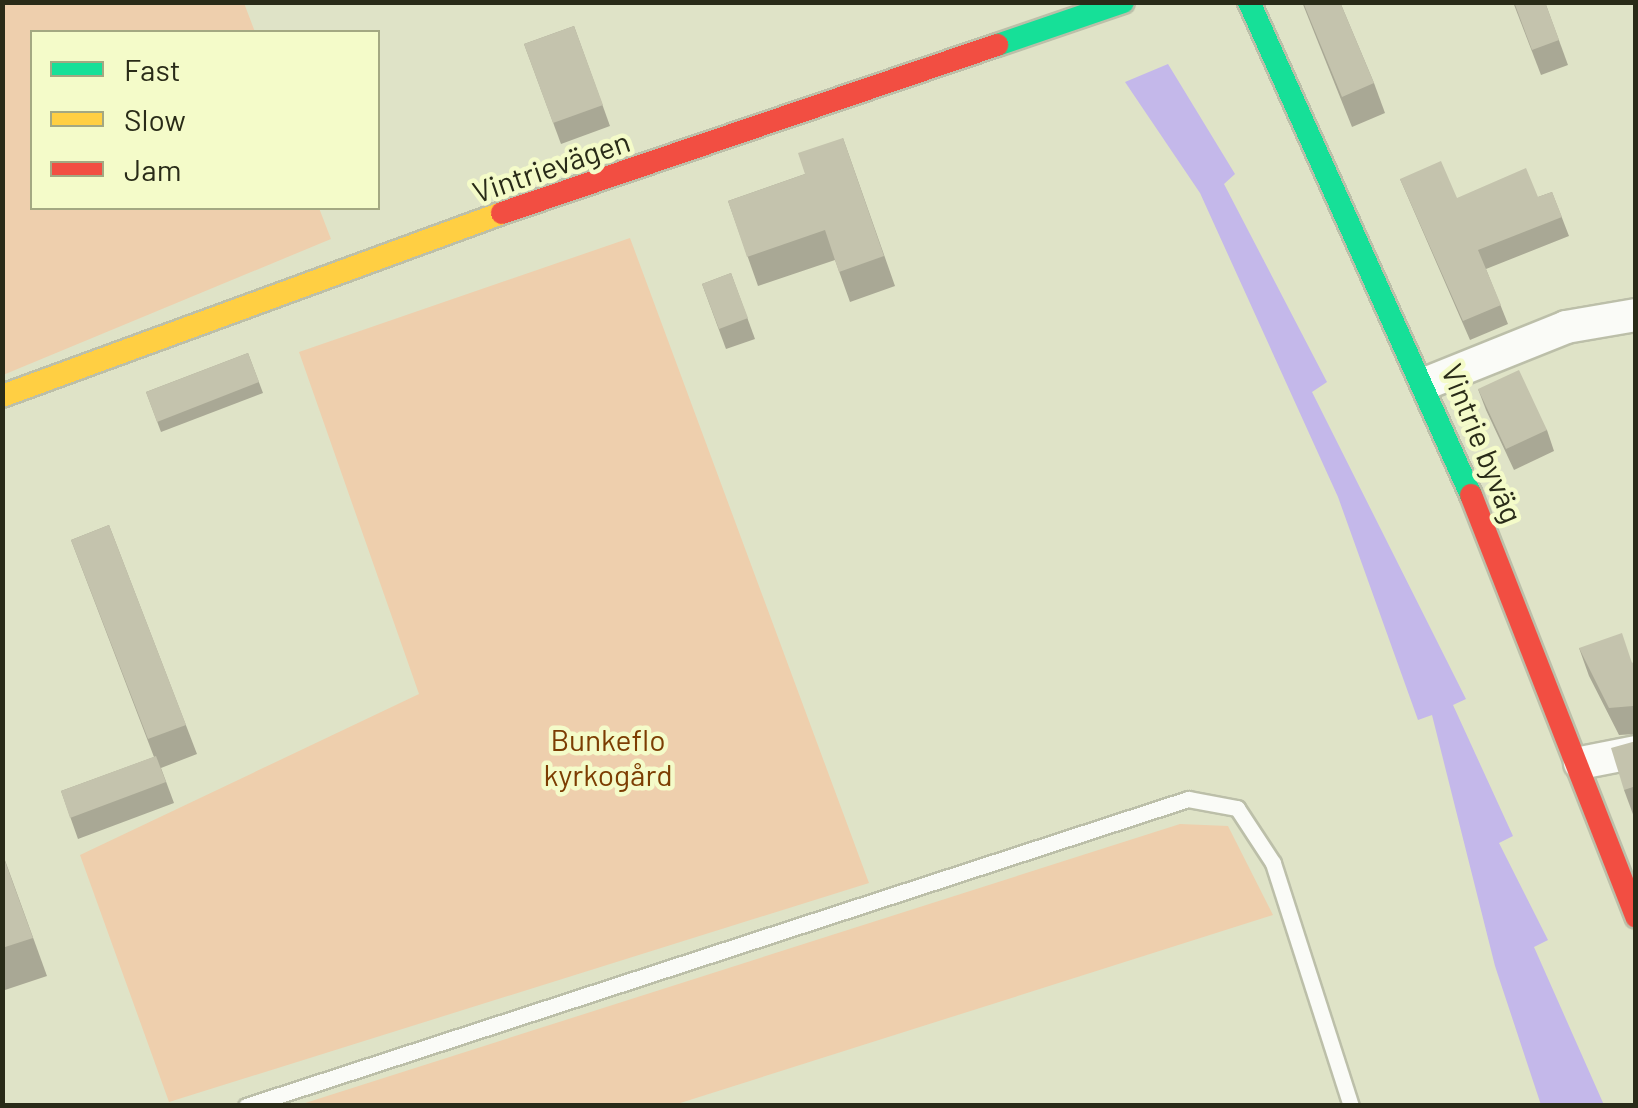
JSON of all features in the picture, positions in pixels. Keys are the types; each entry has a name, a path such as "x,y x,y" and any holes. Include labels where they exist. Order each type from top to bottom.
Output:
{"street":[{"name":"Vintrievägen","path":"2,396 271,292 1123,2"},
{"name":"Vintrie byväg","path":"1249,2 1427,383 1580,763 1636,917"},
{"path":"1427,383 1566,327 1636,315"},
{"path":"1580,763 1636,752"}],"lane":[{"path":"246,1106 1188,800 1237,808 1273,863 1351,1106"}],"green space":[{"path":"3,3 244,3 254,30 30,30 30,210 320,210 331,239 3,375"},
{"name":"Bunkeflo kyrkogård","path":"630,238 869,883 169,1102 80,855 419,694 299,352"},
{"path":"1180,824 1228,826 1273,915 674,1105 299,1105"}],"shaded area":[{"path":"1168,64 1235,174 1224,184 1327,382 1312,392 1466,699 1453,705 1513,836 1499,843 1548,940 1534,947 1604,1105 1541,1105 1495,966 1432,715 1418,720 1338,497 1200,193 1125,82"}],"building":[{"path":"1303,2 1340,2 1374,83 1342,97"},
{"path":"1514,2 1545,2 1559,40 1532,50"},
{"path":"574,26 603,105 553,123 524,44"},
{"path":"843,138 884,256 839,272 825,230 747,257 728,201 805,174 798,153"},
{"path":"1441,161 1457,198 1526,168 1538,197 1552,192 1562,217 1478,250 1501,305 1463,321 1400,179"},
{"path":"731,273 748,318 719,329 702,284"},
{"path":"248,353 259,382 157,422 146,392"},
{"path":"1519,370 1547,430 1506,449 1478,389"},
{"path":"109,525 186,725 148,739 71,540"},
{"path":"1622,633 1632,663 1636,662 1636,709 1609,708 1579,648"},
{"path":"1636,741 1636,786 1624,790 1611,748"},
{"path":"156,756 166,782 70,818 61,791"},
{"path":"2,853 33,938 2,948"}],"traffic: fast":[{"path":"997,45 1123,2"},
{"path":"1249,2 1471,495"}],"traffic: slow":[{"path":"2,396 502,213"}],"traffic: jam":[{"path":"502,213 997,45"},
{"path":"1471,495 1636,917"}]}
